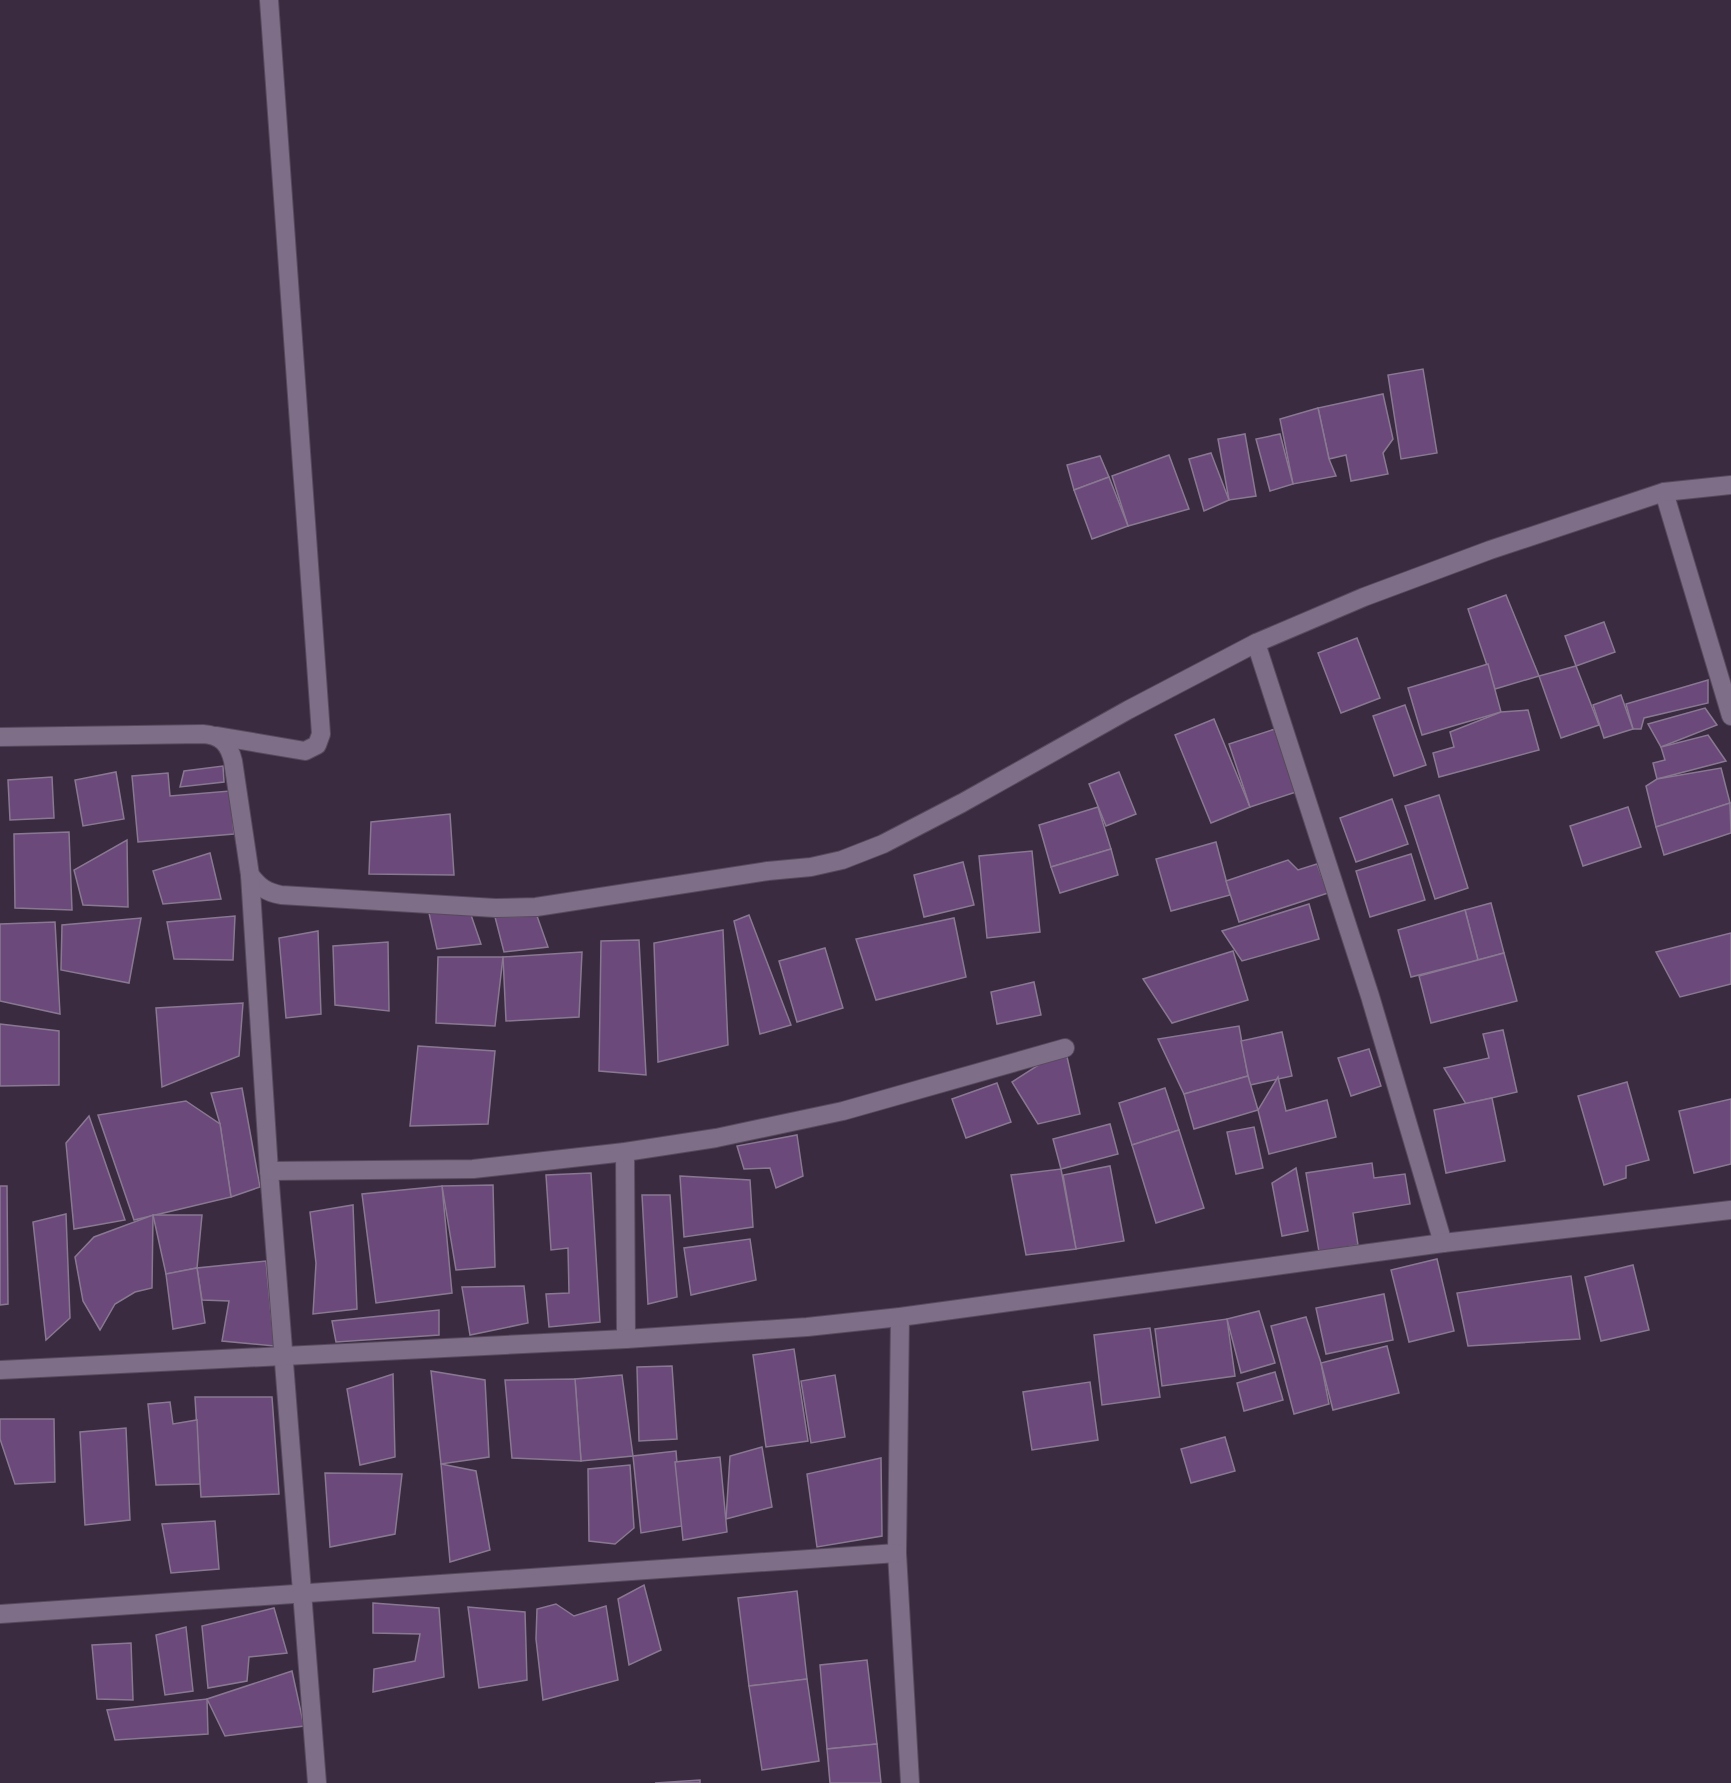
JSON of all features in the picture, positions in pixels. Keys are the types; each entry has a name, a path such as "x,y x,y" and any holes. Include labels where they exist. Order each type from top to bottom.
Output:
{"street":[{"path":"0,737 203,734 305,751 317,746 321,734 269,0"},
{"path":"250,875 259,886 268,892 281,895 495,908 536,907 768,871 811,867 842,860 883,844 962,803 1128,710 1256,644 1364,597 1480,554 1664,492 1731,484"},
{"path":"1664,492 1731,716"},
{"path":"1256,644 1370,996 1443,1243"},
{"path":"217,736 225,742 233,761 250,875 269,1171 317,1783"},
{"path":"269,1171 474,1169 626,1152 716,1138 843,1111 1065,1048"},
{"path":"626,1152 626,1339"},
{"path":"0,1370 626,1339 807,1327 900,1317 1443,1243 1731,1210"},
{"path":"900,1317 897,1553 910,1783"},
{"path":"0,1614 897,1553"}],"building":[{"path":"1423,369 1437,453 1401,459 1388,375"},
{"path":"1383,394 1393,439 1383,453 1388,474 1351,481 1346,455 1329,459 1318,408"},
{"path":"1318,408 1329,459 1336,476 1293,484 1280,419"},
{"path":"1245,434 1256,496 1229,500 1218,439"},
{"path":"1280,434 1293,484 1270,491 1256,439"},
{"path":"1211,453 1229,500 1204,511 1189,459"},
{"path":"1169,455 1189,509 1128,526 1112,476"},
{"path":"1100,456 1109,477 1074,490 1067,465"},
{"path":"1109,477 1128,526 1092,539 1074,490"},
{"path":"1506,595 1539,676 1495,689 1468,609"},
{"path":"1604,622 1615,652 1576,666 1565,636"},
{"path":"1357,638 1380,698 1341,713 1318,653"},
{"path":"1488,664 1501,712 1422,735 1408,688"},
{"path":"1576,666 1599,725 1561,738 1539,676"},
{"path":"1708,680 1708,703 1644,718 1641,729 1633,729 1626,704"},
{"path":"1621,695 1633,729 1604,738 1593,705"},
{"path":"1405,705 1426,765 1394,776 1373,716"},
{"path":"1705,708 1717,725 1661,747 1648,724"},
{"path":"1528,710 1539,750 1439,777 1433,753 1454,747 1450,732 1501,712"},
{"path":"1214,719 1250,807 1211,823 1175,735"},
{"path":"1275,729 1296,792 1250,807 1229,744"},
{"path":"1708,735 1726,761 1657,779 1653,763 1665,760 1661,747"},
{"path":"223,766 224,782 180,787 184,771"},
{"path":"1721,768 1730,803 1656,827 1646,786 1657,779"},
{"path":"116,772 124,819 83,826 75,780"},
{"path":"1119,772 1136,814 1106,826 1089,784"},
{"path":"168,773 170,796 230,791 234,834 138,842 132,776"},
{"path":"52,777 54,818 10,820 8,780"},
{"path":"1439,795 1468,888 1435,899 1405,806"},
{"path":"1392,799 1408,844 1356,862 1340,818"},
{"path":"1730,803 1731,833 1664,855 1656,827"},
{"path":"1098,807 1111,849 1051,867 1039,825"},
{"path":"1628,807 1641,847 1583,866 1570,826"},
{"path":"450,814 454,875 369,874 371,822"},
{"path":"69,832 72,910 15,908 14,834"},
{"path":"127,840 128,907 83,905 74,870"},
{"path":"1216,842 1230,895 1171,911 1156,859"},
{"path":"1111,849 1118,875 1060,893 1051,867"},
{"path":"1032,851 1040,932 987,938 979,856"},
{"path":"210,853 221,899 163,904 153,871"},
{"path":"1411,854 1425,900 1370,917 1356,871"},
{"path":"1288,860 1298,870 1317,864 1328,893 1239,922 1226,881"},
{"path":"963,862 974,905 924,917 914,875"},
{"path":"1491,903 1504,953 1478,960 1465,910"},
{"path":"1309,904 1319,939 1242,961 1222,931"},
{"path":"1465,910 1478,960 1411,977 1398,930"},
{"path":"470,912 481,944 437,949 429,913"},
{"path":"749,915 791,1025 760,1034 734,921"},
{"path":"235,916 233,960 174,959 167,922"},
{"path":"537,916 548,947 504,952 495,917"},
{"path":"141,918 129,983 61,970 62,925"},
{"path":"954,918 966,977 876,1000 856,939"},
{"path":"55,922 60,1014 0,1001 0,924"},
{"path":"723,930 728,1045 658,1062 654,943"},
{"path":"318,931 321,1014 286,1018 279,938"},
{"path":"1731,933 1731,984 1680,997 1656,952"},
{"path":"639,940 646,1075 599,1071 601,941"},
{"path":"388,942 389,1011 335,1005 333,946"},
{"path":"825,948 843,1008 797,1022 779,961"},
{"path":"1233,951 1248,1000 1172,1023 1143,979"},
{"path":"582,952 579,1017 506,1021 503,957"},
{"path":"1504,953 1517,1001 1431,1023 1419,976"},
{"path":"438,957 503,957 495,1026 436,1023"},
{"path":"1034,982 1041,1015 997,1024 991,992"},
{"path":"243,1003 239,1056 162,1087 156,1008"},
{"path":"0,1024 59,1031 59,1085 0,1086"},
{"path":"1239,1026 1248,1076 1184,1094 1158,1039"},
{"path":"1503,1030 1517,1092 1466,1104 1444,1068 1489,1058 1483,1034"},
{"path":"1282,1032 1292,1076 1250,1085 1241,1041"},
{"path":"418,1046 495,1051 488,1124 410,1126"},
{"path":"1065,1048 1080,1114 1038,1124 1012,1082"},
{"path":"1369,1049 1381,1086 1351,1096 1338,1058"},
{"path":"1248,1076 1258,1110 1194,1129 1184,1094"},
{"path":"1278,1077 1286,1111 1327,1100 1336,1137 1269,1154 1258,1110"},
{"path":"1627,1082 1649,1160 1626,1166 1626,1178 1604,1185 1578,1096"},
{"path":"997,1083 1011,1122 966,1138 952,1099"},
{"path":"242,1088 260,1187 231,1197 220,1124 211,1093"},
{"path":"1165,1088 1179,1130 1132,1145 1119,1103"},
{"path":"1492,1098 1505,1161 1446,1173 1434,1110"},
{"path":"1731,1099 1731,1164 1694,1173 1679,1111"},
{"path":"186,1101 220,1124 231,1197 134,1220 98,1115"},
{"path":"89,1116 125,1220 74,1229 66,1143"},
{"path":"1110,1124 1118,1154 1061,1169 1053,1139"},
{"path":"1254,1127 1263,1168 1236,1174 1227,1132"},
{"path":"1179,1130 1204,1208 1156,1223 1132,1145"},
{"path":"797,1135 803,1176 776,1188 770,1168 744,1169 737,1146"},
{"path":"1372,1163 1374,1178 1405,1174 1410,1204 1353,1213 1358,1245 1319,1252 1306,1173"},
{"path":"1110,1166 1124,1241 1076,1249 1063,1175"},
{"path":"1296,1168 1308,1231 1282,1236 1272,1183"},
{"path":"1061,1169 1076,1249 1026,1255 1011,1175"},
{"path":"591,1173 600,1322 549,1327 546,1294 569,1293 568,1248 551,1250 546,1175"},
{"path":"680,1176 750,1180 753,1227 684,1237"},
{"path":"493,1185 495,1267 456,1270 442,1186"},
{"path":"0,1186 7,1186 8,1304 0,1305"},
{"path":"442,1186 452,1293 376,1303 362,1194"},
{"path":"642,1195 670,1195 677,1297 648,1304"},
{"path":"353,1205 357,1309 313,1314 316,1263 310,1212"},
{"path":"66,1214 70,1318 46,1340 33,1222"},
{"path":"153,1215 152,1288 135,1292 115,1304 100,1330 83,1301 75,1257 94,1237"},
{"path":"153,1215 202,1215 197,1268 166,1274"},
{"path":"750,1239 756,1280 691,1295 684,1248"},
{"path":"1437,1259 1454,1331 1409,1342 1391,1270"},
{"path":"266,1261 274,1346 222,1341 229,1301 202,1300 197,1268"},
{"path":"1633,1265 1649,1330 1601,1341 1585,1277"},
{"path":"197,1268 205,1323 173,1329 166,1274"},
{"path":"1571,1276 1580,1339 1468,1346 1457,1293"},
{"path":"524,1286 528,1323 470,1335 462,1287"},
{"path":"1384,1294 1393,1340 1326,1354 1316,1308"},
{"path":"439,1310 439,1335 336,1342 332,1321"},
{"path":"1259,1311 1275,1363 1241,1373 1227,1319"},
{"path":"1306,1317 1321,1363 1329,1404 1294,1414 1271,1326"},
{"path":"1227,1319 1235,1376 1162,1386 1155,1329"},
{"path":"1150,1328 1160,1397 1102,1405 1094,1335"},
{"path":"1387,1346 1399,1393 1333,1410 1321,1363"},
{"path":"794,1349 808,1441 766,1447 753,1355"},
{"path":"672,1366 677,1439 639,1441 637,1367"},
{"path":"431,1371 485,1380 489,1457 441,1464"},
{"path":"1275,1372 1283,1400 1244,1411 1237,1383"},
{"path":"393,1374 395,1457 360,1465 347,1389"},
{"path":"622,1375 633,1456 581,1461 575,1379"},
{"path":"835,1375 845,1437 811,1443 801,1381"},
{"path":"575,1379 581,1461 512,1458 505,1380"},
{"path":"1090,1382 1098,1440 1032,1450 1023,1392"},
{"path":"195,1397 272,1397 279,1494 201,1497"},
{"path":"170,1402 173,1424 197,1420 200,1484 156,1485 148,1404"},
{"path":"0,1419 54,1419 55,1482 15,1484 0,1439"},
{"path":"126,1428 130,1520 85,1525 80,1432"},
{"path":"1225,1437 1235,1471 1191,1483 1181,1449"},
{"path":"762,1447 772,1507 726,1519 730,1456"},
{"path":"676,1451 682,1526 641,1533 633,1456"},
{"path":"720,1457 727,1532 683,1540 675,1462"},
{"path":"881,1458 882,1536 817,1547 807,1474"},
{"path":"441,1464 476,1471 490,1550 450,1562"},
{"path":"630,1465 634,1528 615,1544 589,1541 588,1469"},
{"path":"325,1473 402,1474 395,1534 330,1547"},
{"path":"215,1521 219,1569 171,1573 162,1524"},
{"path":"644,1585 661,1650 629,1665 618,1599"},
{"path":"797,1591 807,1679 749,1686 738,1598"},
{"path":"373,1603 439,1608 444,1677 373,1692 374,1669 415,1661 420,1634 373,1633"},
{"path":"556,1604 574,1616 606,1606 618,1680 543,1700 536,1639 537,1609"},
{"path":"468,1607 525,1612 527,1680 479,1688"},
{"path":"274,1608 287,1653 249,1657 247,1681 208,1688 202,1626"},
{"path":"186,1627 193,1691 165,1695 156,1635"},
{"path":"131,1643 133,1700 97,1699 92,1645"},
{"path":"867,1660 877,1744 827,1749 820,1665"},
{"path":"292,1671 304,1726 225,1736 207,1699"},
{"path":"807,1679 819,1761 762,1770 749,1686"},
{"path":"207,1699 208,1734 115,1740 107,1710"},
{"path":"877,1744 881,1783 830,1783 827,1749"},
{"path":"700,1780 700,1783 655,1783"}]}
